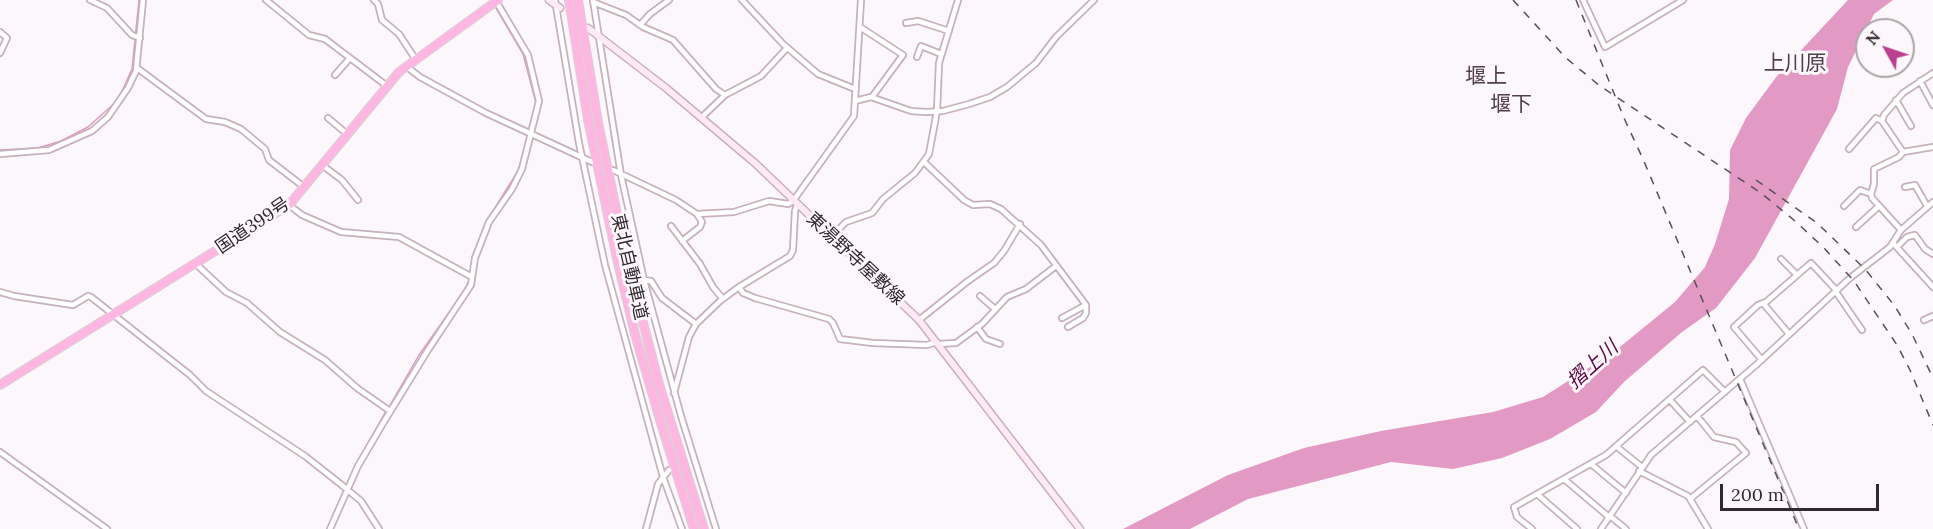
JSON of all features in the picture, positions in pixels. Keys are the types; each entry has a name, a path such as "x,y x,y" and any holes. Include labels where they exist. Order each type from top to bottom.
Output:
{"highway":[{"name":"国道399号","path":"0,385 289,205 387,86 407,67 496,0"},
{"name":"東北自動車道","path":"569,0 593,149 619,270 635,334 694,529"},
{"name":"東北自動車道","path":"578,0 600,134 626,257 662,394 704,529"}],"main road":[{"path":"549,0 557,5"},
{"name":"東湯野寺屋敷線","path":"588,28 630,59 756,164 919,320 1080,529"}],"street":[{"path":"90,0 112,12 137,38"},
{"path":"0,154 43,152 92,131 117,106 136,68 137,38 143,0"},
{"path":"266,0 310,36 324,38 387,86"},
{"path":"374,0 378,4 382,20 399,34 416,60"},
{"path":"330,529 346,488 388,410 471,285 475,258 489,222 518,179 539,105 528,55 496,0"},
{"path":"640,25 650,14 669,0"},
{"path":"742,0 787,48 818,74 855,89"},
{"path":"675,393 689,338 696,324 723,298 790,256 793,250 795,203 854,116 861,0"},
{"path":"831,237 846,222 872,213 884,199 915,173 929,154 937,111 937,75 941,54 958,0"},
{"path":"855,102 872,97 911,111 937,111 990,97 1036,63 1056,38 1094,0"},
{"path":"1583,0 1605,47 1683,0"},
{"path":"716,529 644,280 621,174 593,1 674,40 716,89 725,95"},
{"path":"557,5 582,159 616,308 663,477 682,529"},
{"path":"906,23 918,21 949,31"},
{"path":"860,27 903,56 872,97"},
{"path":"0,32 7,38 0,53"},
{"path":"917,57 921,46 941,54"},
{"path":"701,118 725,95 761,76 787,48"},
{"path":"335,75 350,58"},
{"path":"407,67 420,77 476,107 592,162"},
{"path":"136,68 206,119 225,122 242,129 265,149 269,160 304,187"},
{"path":"1882,121 1896,100 1933,74"},
{"path":"1920,81 1933,105"},
{"path":"1896,100 1911,126"},
{"path":"328,118 347,134"},
{"path":"1849,149 1876,118 1882,121 1903,152"},
{"path":"1871,194 1874,169 1899,157 1903,152 1933,147"},
{"path":"924,162 970,203 994,205 1020,224 1041,245 1086,305 1083,318 1068,327"},
{"path":"322,165 342,180 357,201"},
{"path":"613,170 676,200 697,214 702,222 700,227 682,241"},
{"path":"1905,187 1915,185 1928,206"},
{"path":"1844,206 1860,190 1871,194 1901,230"},
{"path":"697,214 734,213 769,201 795,203"},
{"path":"1895,245 1901,230 1933,202"},
{"path":"289,205 302,215 341,232 399,237 471,276"},
{"path":"1856,227 1879,206"},
{"path":"919,320 994,263 1020,224"},
{"path":"671,226 700,264 712,287 723,298"},
{"path":"1600,529 1651,454 1762,360 1869,262 1907,237 1915,235 1925,249 1933,254"},
{"path":"1895,245 1933,287"},
{"path":"1781,259 1797,275"},
{"path":"1762,360 1734,327 1758,304 1811,263 1836,291 1862,330"},
{"path":"196,264 225,292 247,303 280,332 325,360 357,388 388,410"},
{"path":"739,287 743,293 755,298 829,319 833,322 840,339 873,343 953,344 977,327 1008,297 1026,289 1056,266"},
{"path":"644,280 651,281 662,298 696,324"},
{"path":"0,292 73,304 77,304 88,296 114,314 207,391 305,456 346,488 361,501 378,529"},
{"path":"980,296 996,309"},
{"path":"1762,303 1789,334"},
{"path":"1062,318 1086,305"},
{"path":"1924,321 1933,316"},
{"path":"977,327 986,339 1000,344"},
{"path":"1532,529 1517,517 1514,507 1617,447 1703,370 1725,392"},
{"path":"1740,379 1804,529"},
{"path":"1670,400 1690,422"},
{"path":"1690,499 1746,453 1736,442 1714,437 1697,416"},
{"path":"686,452 691,447"},
{"path":"1617,447 1640,469 1688,496 1708,529"},
{"path":"0,452 107,529"},
{"path":"1591,464 1626,493"},
{"path":"646,529 658,484 669,470"},
{"path":"1564,479 1626,529"},
{"path":"1537,494 1577,529"}],"shaded area":[{"path":"1848,0 1893,0 1872,18 1855,18 1855,53 1848,67 1837,109 1755,258 1716,308 1682,332 1624,382 1596,412 1550,439 1502,458 1453,469 1391,462 1248,499 1190,529 1123,529 1228,475 1304,448 1381,431 1493,412 1543,397 1615,351 1675,302 1705,267 1729,199 1730,150 1746,118 1777,76"}],"waterway":[{"path":"119,98 132,69 139,0"},
{"path":"496,8 523,54 536,103"},
{"path":"0,150 38,148 61,141 88,127 116,102"},
{"path":"474,254 488,219 518,171 526,145"},
{"path":"470,274 473,258"},
{"path":"461,296 470,279"},
{"path":"389,407 419,355 458,300"},
{"path":"358,461 386,411"},
{"path":"346,486 353,471"},
{"path":"327,529 344,490"}],"railway":[{"path":"1513,0 1566,58 1600,86 1761,193 1824,248 1854,281 1897,345 1933,425"},
{"path":"1576,0 1799,529"},
{"path":"1756,180 1817,223 1865,269 1894,305 1912,334 1933,378"}],"district":[{"name":"上川原","path":"1795,64"},
{"name":"堰上","path":"1486,77"},
{"name":"堰下","path":"1511,105"}],"water label":[{"name":"摺上川","path":"1593,365"}]}
